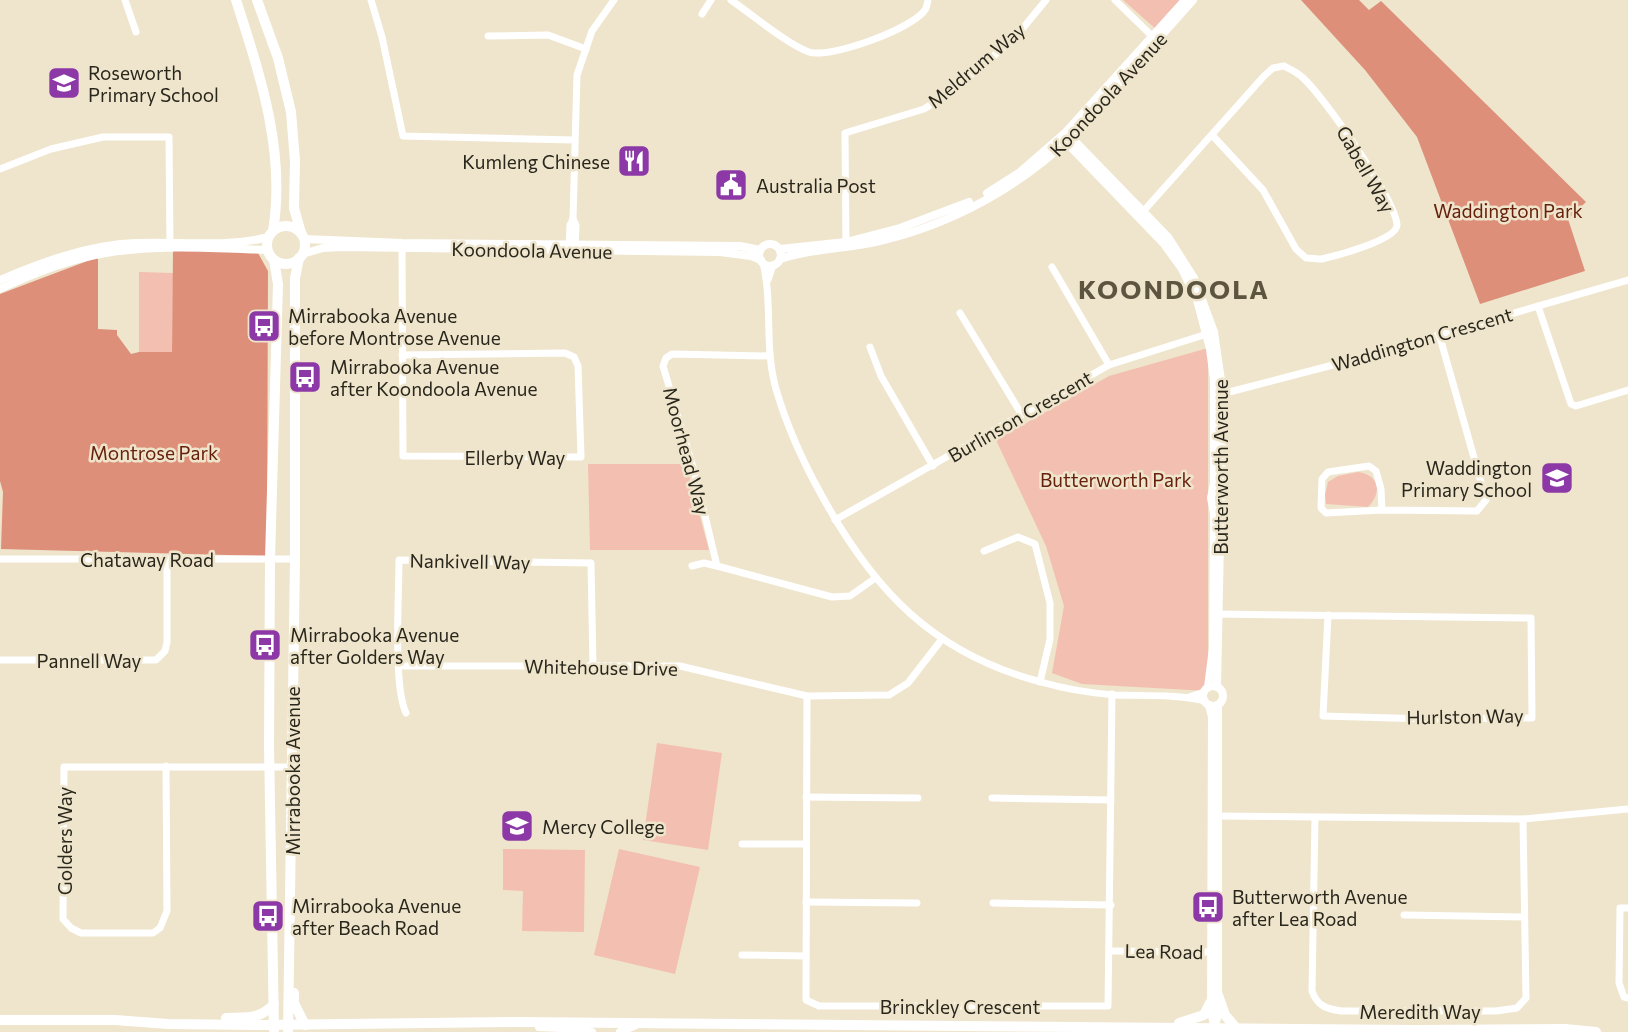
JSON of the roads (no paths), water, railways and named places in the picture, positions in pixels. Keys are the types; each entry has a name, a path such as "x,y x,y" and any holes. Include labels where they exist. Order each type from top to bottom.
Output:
{"main road":[{"name":"Mirrabooka Avenue","path":"236,0 261,76 271,124 278,201 271,234 271,255 278,284 270,559 269,767 274,1028"},
{"name":"Mirrabooka Avenue","path":"257,0 278,58 291,112 295,160 294,208 302,236 301,256 295,278 295,559 289,1029"},
{"path":"271,234 285,226 296,229 302,236"},
{"path":"271,255 284,264 301,256"},
{"path":"291,910 294,999 305,1025"},
{"path":"1159,1027 1204,1015 1214,999 1236,1028"},
{"path":"184,1024 204,1018 255,1017 265,1013 274,1003"},
{"path":"0,1020 116,1020 289,1029 305,1025 522,1022 952,1029 1159,1027 1215,1031 1236,1028 1565,1029 1597,1032"}],"street":[{"path":"125,0 136,32"},
{"path":"371,0 382,37 403,136 574,139"},
{"path":"572,248 576,225 573,219 577,75 592,31 614,0"},
{"path":"702,14 710,0"},
{"path":"731,0 799,47 817,54 832,52 889,33 920,15 928,0"},
{"name":"Meldrum Way","path":"846,244 845,133 924,109 949,93 1014,38 1046,0"},
{"path":"1115,0 1154,39"},
{"name":"Koondoola Avenue","path":"1154,39 1185,0"},
{"name":"Koondoola Avenue","path":"776,262 795,254 846,244 900,228 962,206 994,189 1066,137 1193,0"},
{"path":"488,36 548,35 586,49"},
{"name":"Gabell Way","path":"1141,214 1264,76 1273,68 1284,66 1302,76 1346,130 1390,206 1397,225 1395,232 1386,239 1326,258 1306,258 1296,249 1263,190 1213,136"},
{"path":"0,169 51,149 103,137 169,137 170,245"},
{"name":"Butterworth Avenue","path":"1066,137 1141,214 1164,244 1182,269 1210,333 1212,362 1219,395 1212,498 1217,614 1210,696 1215,816 1214,999 1211,1020 1215,1031"},
{"path":"0,289 33,274 106,253 170,245 246,242 271,234"},
{"name":"Koondoola Avenue","path":"302,236 402,246"},
{"path":"0,280 49,261 130,243 271,255"},
{"path":"768,280 780,249 768,244 760,250 768,280 770,356 776,388 793,438 835,520 874,579 916,619 942,639 993,667 1040,682 1074,690 1112,694 1210,696"},
{"name":"Koondoola Avenue","path":"780,249 846,244"},
{"name":"Koondoola Avenue","path":"301,256 332,247 402,246 720,252 751,256 762,261"},
{"name":"Ellerby Way","path":"402,246 402,355 403,456 581,457 578,366 574,357 565,353 402,355"},
{"name":"Koondoola Avenue","path":"572,248 740,246 760,250"},
{"path":"762,261 776,262"},
{"path":"1052,267 1109,365"},
{"name":"Waddington Crescent","path":"1219,395 1628,280"},
{"path":"1538,306 1570,404 1576,406 1628,390"},
{"path":"960,313 1022,415"},
{"name":"Burlinson Crescent","path":"835,520 1109,365 1210,333"},
{"path":"1382,510 1381,489 1376,471 1369,467 1328,472 1322,479 1321,508 1326,513 1382,510 1477,512 1486,500 1439,334"},
{"path":"870,347 881,376 933,466"},
{"name":"Moorhead Way","path":"717,566 695,474 663,366 666,358 672,354 770,356"},
{"path":"984,551 1018,537 1035,544 1050,603 1050,639 1040,682"},
{"name":"Chataway Road","path":"0,559 295,559"},
{"name":"Pannell Way","path":"0,660 156,660 165,651 167,642 167,559"},
{"name":"Nankivell Way","path":"406,713 401,702 399,666 399,560 591,563 593,666"},
{"path":"692,566 704,563 832,597 850,596 874,579"},
{"name":"Hurlston Way","path":"1217,614 1328,615 1531,618 1532,718 1324,716 1328,615"},
{"name":"Whitehouse Drive","path":"399,666 680,666 807,696 889,695 908,683 942,639"},
{"name":"Brinckley Crescent","path":"807,696 806,1000 819,1006 1108,1006 1112,694"},
{"name":"Golders Way","path":"166,766 167,911 159,928 153,933 81,933 71,928 64,919 64,767 166,766 292,767"},
{"path":"806,797 918,798"},
{"path":"992,798 1111,800"},
{"path":"1215,816 1523,819 1628,809"},
{"name":"Meredith Way","path":"1315,818 1312,992 1323,1007 1341,1011 1496,1011 1517,1008 1526,998 1523,819"},
{"path":"742,844 806,844"},
{"path":"806,902 917,903"},
{"path":"993,903 1111,905"},
{"path":"1628,908 1620,908 1619,983 1624,997 1628,998"},
{"path":"1404,915 1524,917"},
{"name":"Lea Road","path":"1110,951 1214,952"},
{"path":"742,955 806,956"},
{"path":"522,1022 536,1027 592,1032"},
{"path":"620,1032 641,1023"}],"place":[{"name":"Roseworth Primary School","path":"64,83"},
{"name":"Kumleng Chinese","path":"634,161"},
{"name":"Australia Post","path":"731,185"},
{"name":"Mirrabooka Avenue before Montrose Avenue","path":"264,326"},
{"name":"Mirrabooka Avenue after Koondoola Avenue","path":"305,377"},
{"name":"Waddington Primary School","path":"1557,478"},
{"name":"Mirrabooka Avenue after Golders Way","path":"265,645"},
{"name":"Mercy College","path":"517,826"},
{"name":"Butterworth Avenue after Lea Road","path":"1208,907"},
{"name":"Mirrabooka Avenue after Beach Road","path":"268,916"}],"district":[{"name":"KOONDOOLA","path":"1174,288"}],"park label":[{"name":"Waddington Park","path":"1508,210"},
{"name":"Montrose Park","path":"154,452"},
{"name":"Butterworth Park","path":"1116,479"}]}
